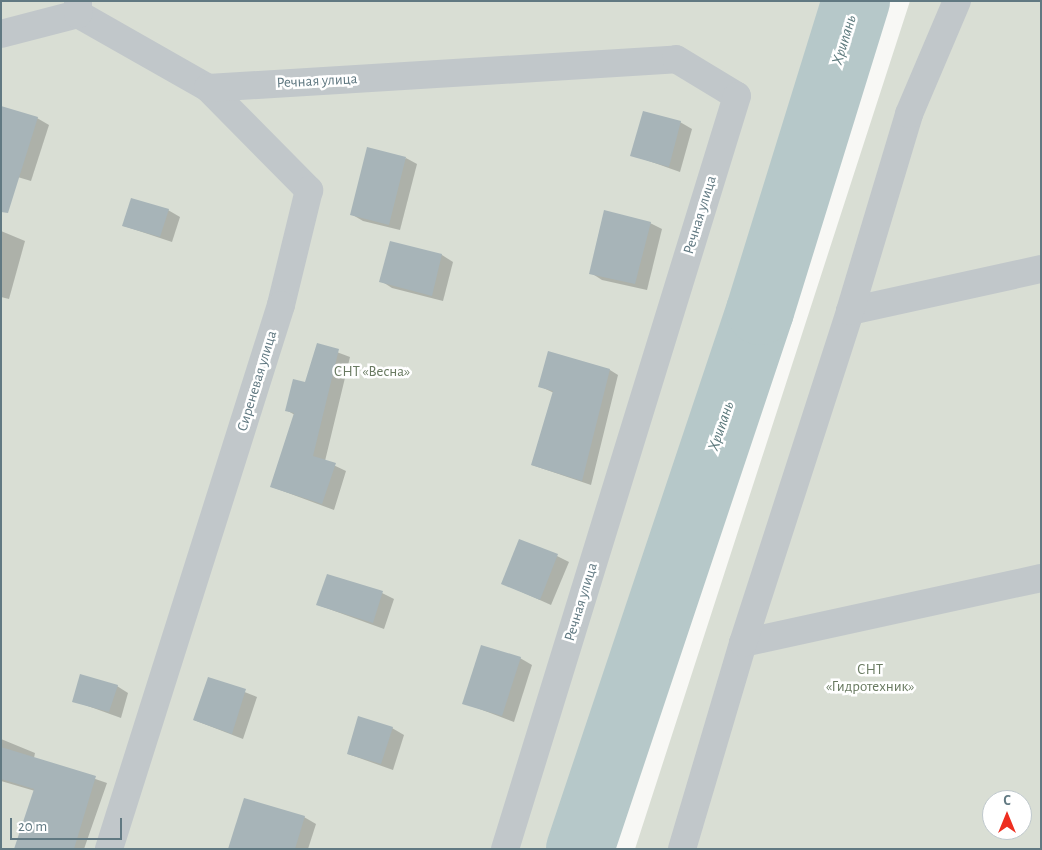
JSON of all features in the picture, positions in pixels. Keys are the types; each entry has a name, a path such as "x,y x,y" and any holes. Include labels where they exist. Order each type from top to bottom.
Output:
{"street":[{"path":"682,849 742,643 850,311 910,114 957,1"},
{"path":"1,34 78,7"},
{"name":"Сиреневая улица","path":"78,7 208,88 309,190 280,305 110,849"},
{"name":"Речная улица","path":"208,88 676,59 737,96 505,849"},
{"path":"850,311 1041,269"},
{"path":"742,643 1041,578"}],"green space":[{"name":"СНТ «Весна»","path":"1,1 883,1 607,849 1,849"},
{"name":"СНТ «Гидротехник»","path":"910,1 1041,1 1041,849 635,849"}],"building":[{"path":"1,106 38,117 8,213 1,212"},
{"path":"643,111 681,121 669,167 630,156"},
{"path":"367,147 406,157 389,225 350,215"},
{"path":"131,198 169,209 160,237 122,226"},
{"path":"604,210 651,222 635,284 589,274"},
{"path":"390,241 442,254 432,296 379,282"},
{"path":"317,343 339,349 313,456 336,463 322,504 270,487 294,413 285,411 293,379 305,382"},
{"path":"548,351 610,369 582,481 531,465 553,391 538,387"},
{"path":"519,539 558,554 540,600 501,584"},
{"path":"327,574 383,591 373,623 316,605"},
{"path":"481,645 521,657 502,716 462,704"},
{"path":"80,674 118,685 109,712 72,702"},
{"path":"208,677 246,689 232,734 193,720"},
{"path":"358,716 393,727 381,764 347,754"},
{"path":"1,747 96,776 74,849 14,849 34,789 1,779"},
{"path":"244,798 305,816 295,849 228,849"}],"waterway":[{"name":"Хрипань","path":"580,849 760,311 856,1"}]}
